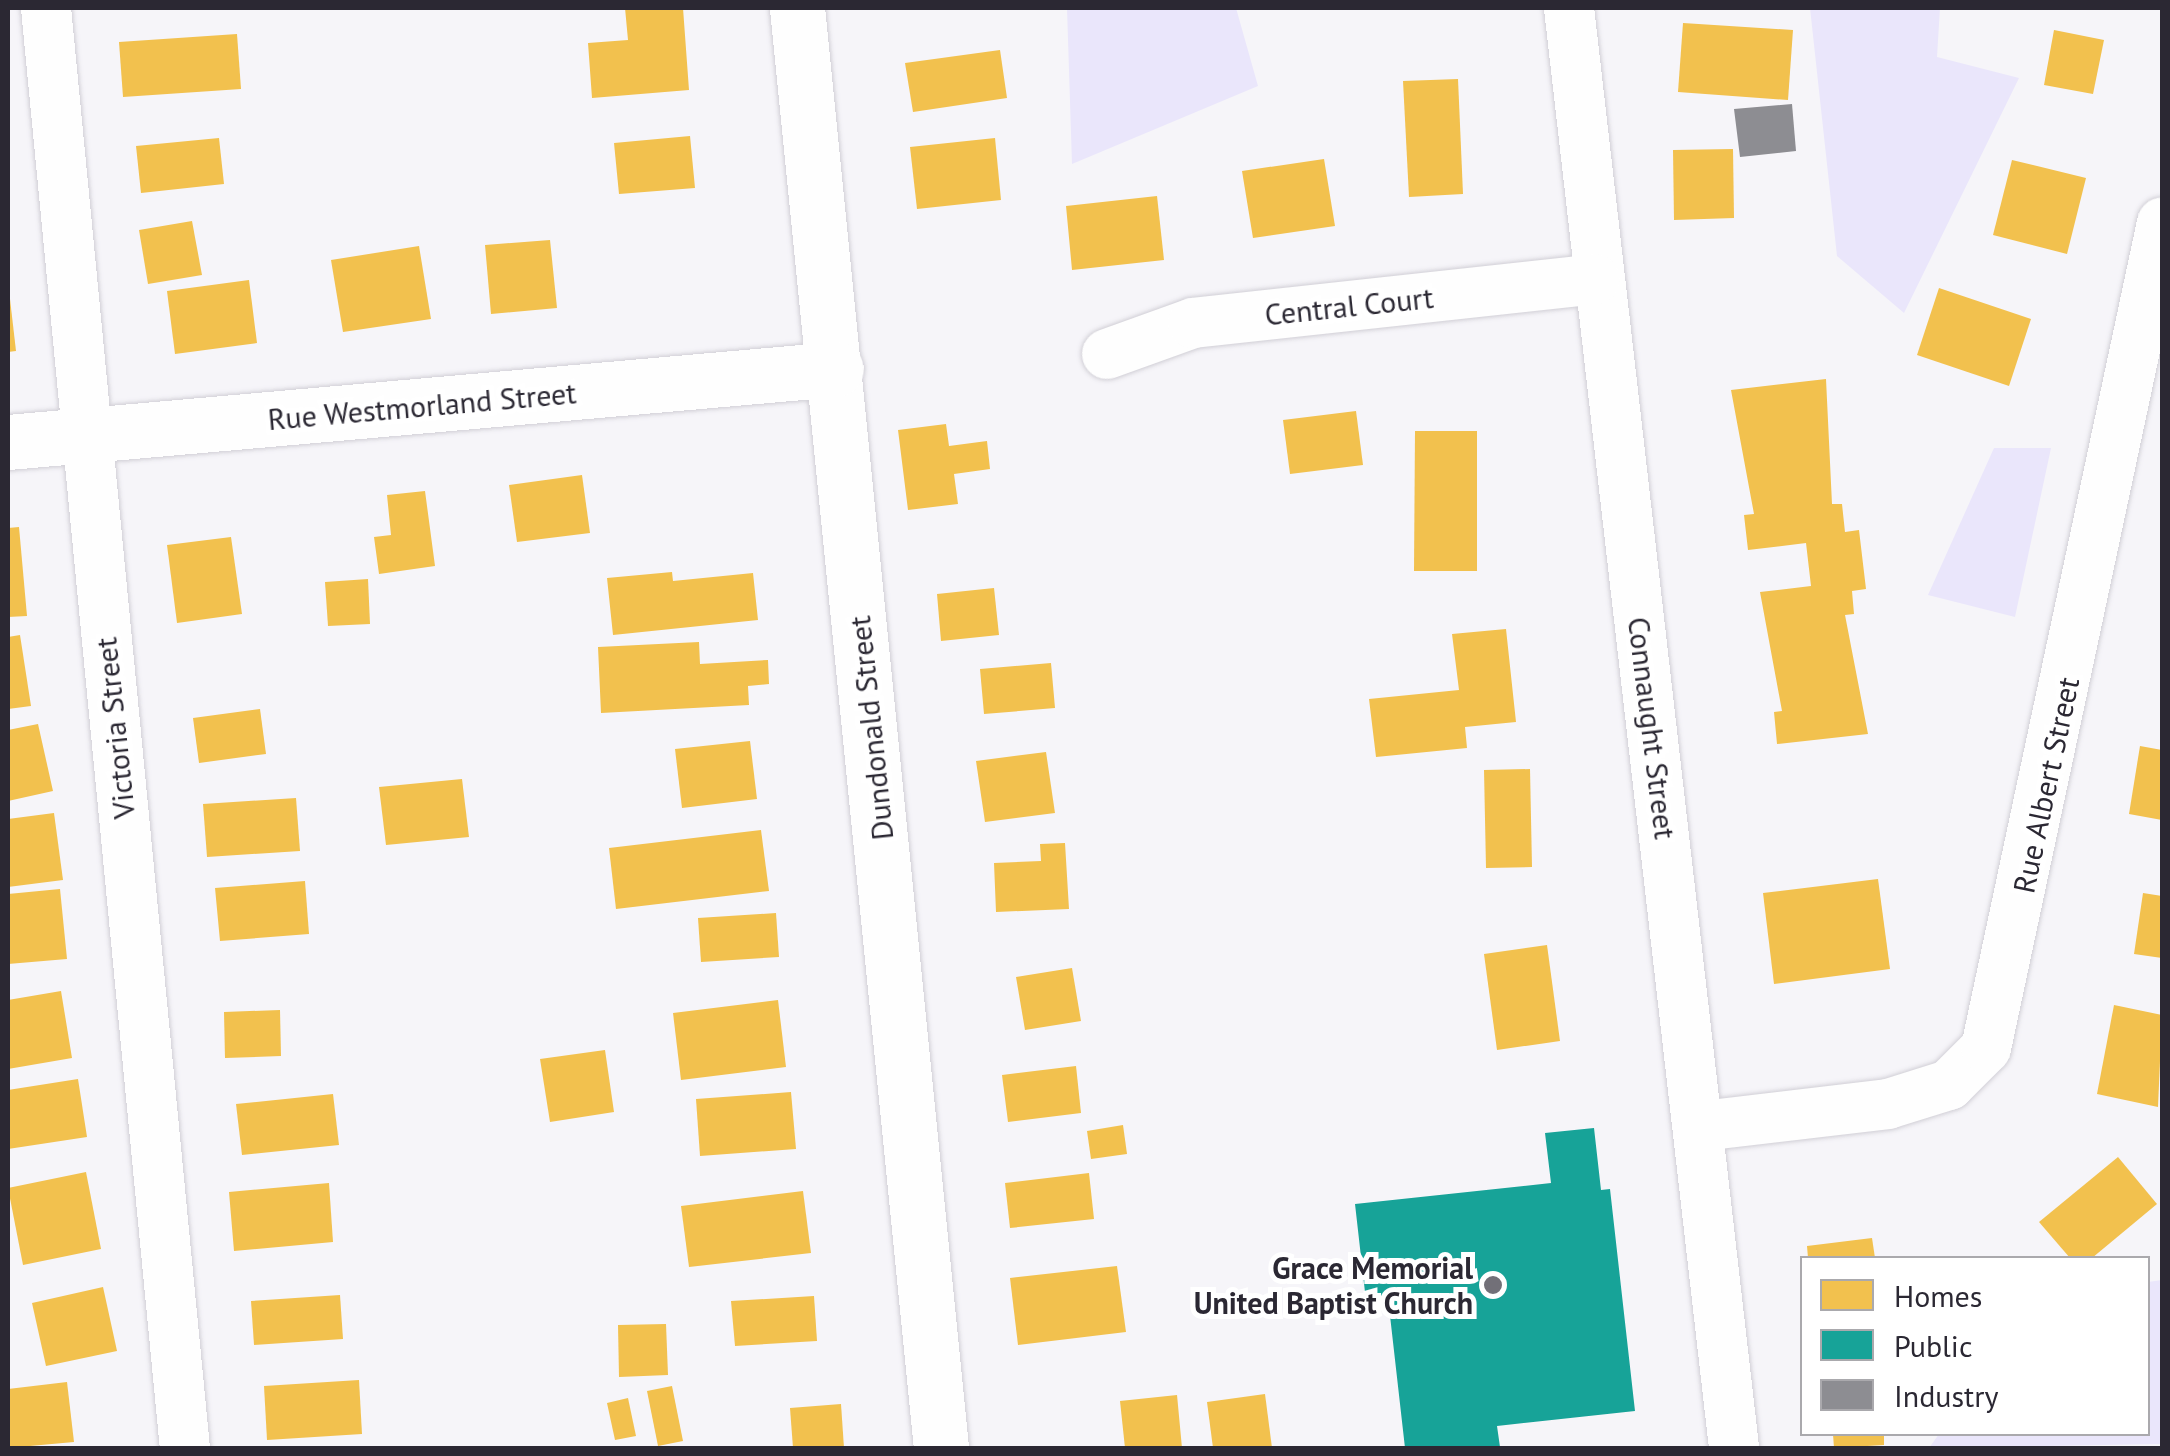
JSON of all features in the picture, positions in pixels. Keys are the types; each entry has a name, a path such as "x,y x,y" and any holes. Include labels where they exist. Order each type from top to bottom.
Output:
{"street":[{"name":"Victoria Street","path":"46,8 185,1448"},
{"name":"Dundonald Street","path":"797,8 941,1448"},
{"name":"Connaught Street","path":"1569,8 1595,280 1702,1126 1734,1448"},
{"name":"Rue Albert Street","path":"1702,1126 1888,1104 1949,1086 1986,1048 2162,223"},
{"name":"Central Court","path":"1107,354 1192,323 1595,280"},
{"name":"Rue Westmorland Street","path":"8,442 836,369"}],"shaded area":[{"path":"1067,8 1236,8 1258,86 1072,164"},
{"path":"1810,8 1940,8 1937,57 2019,78 1904,313 1837,256"},
{"path":"1994,448 2051,448 2015,617 1928,595"},
{"path":"2162,1280 2162,1444 1929,1448 1938,1436 2150,1436 2150,1282"}],"building: Homes":[{"path":"625,8 683,8 689,90 592,98 588,43 628,40"},
{"path":"1683,23 1793,30 1788,100 1678,92"},
{"path":"2054,30 2104,40 2093,94 2044,85"},
{"path":"237,34 241,89 123,97 119,42"},
{"path":"1000,50 1007,98 913,112 905,63"},
{"path":"1458,79 1463,194 1409,197 1403,81"},
{"path":"690,136 695,188 619,194 614,143"},
{"path":"219,138 224,184 141,193 136,146"},
{"path":"995,138 1001,200 917,209 910,147"},
{"path":"1733,149 1734,218 1674,220 1673,150"},
{"path":"1324,159 1335,226 1253,238 1242,171"},
{"path":"2012,160 2086,178 2067,254 1993,235"},
{"path":"1157,196 1164,260 1072,270 1066,206"},
{"path":"192,221 202,275 148,284 139,230"},
{"path":"550,240 557,308 491,314 485,245"},
{"path":"419,246 431,319 343,332 331,260"},
{"path":"249,280 257,343 175,354 167,291"},
{"path":"1939,288 2031,319 2009,386 1917,355"},
{"path":"8,300 16,351 8,352"},
{"path":"1826,379 1832,504 1842,504 1845,532 1859,530 1866,589 1852,591 1854,614 1845,615 1868,734 1777,744 1774,712 1782,711 1760,592 1811,586 1806,543 1748,550 1744,515 1754,514 1731,390"},
{"path":"1356,411 1363,465 1290,474 1283,420"},
{"path":"946,424 949,446 987,441 990,469 954,474 958,504 908,510 898,430"},
{"path":"1415,431 1477,431 1477,571 1414,571"},
{"path":"582,475 590,533 517,542 509,485"},
{"path":"425,491 435,566 379,574 374,537 391,535 387,495"},
{"path":"19,527 27,616 8,617 8,528"},
{"path":"231,537 242,614 177,623 167,545"},
{"path":"672,572 673,581 753,573 758,620 613,635 607,578"},
{"path":"368,579 370,624 328,626 325,582"},
{"path":"994,588 999,635 941,641 937,594"},
{"path":"1506,629 1516,722 1465,727 1467,748 1376,757 1369,699 1459,690 1452,634"},
{"path":"20,635 31,706 8,709 8,637"},
{"path":"699,642 700,664 768,660 769,684 748,686 749,705 601,713 598,647"},
{"path":"1051,663 1055,708 984,714 980,669"},
{"path":"260,709 266,754 199,763 193,718"},
{"path":"38,724 53,791 8,801 8,730"},
{"path":"750,741 757,799 682,808 675,749"},
{"path":"2140,746 2162,750 2162,820 2129,814"},
{"path":"1046,752 1055,813 985,822 976,761"},
{"path":"1530,769 1532,867 1486,868 1484,770"},
{"path":"462,779 469,837 386,845 379,787"},
{"path":"296,798 300,851 207,857 203,804"},
{"path":"54,813 63,880 8,887 8,819"},
{"path":"761,830 769,891 616,909 609,848"},
{"path":"1065,843 1069,909 996,912 994,863 1041,861 1040,844"},
{"path":"1878,879 1890,969 1774,984 1763,893"},
{"path":"305,881 309,934 220,941 215,888"},
{"path":"60,889 67,959 8,964 8,894"},
{"path":"2143,893 2162,896 2162,958 2134,954"},
{"path":"776,913 779,957 701,962 698,918"},
{"path":"1547,945 1560,1041 1497,1050 1484,954"},
{"path":"1072,968 1081,1021 1025,1030 1016,977"},
{"path":"61,991 72,1058 8,1069 8,1000"},
{"path":"778,1000 786,1067 681,1080 673,1013"},
{"path":"2114,1005 2162,1015 2158,1107 2097,1094"},
{"path":"280,1010 281,1056 225,1058 224,1012"},
{"path":"605,1050 614,1112 550,1122 540,1059"},
{"path":"1076,1066 1081,1113 1008,1122 1002,1075"},
{"path":"78,1079 87,1137 8,1149 8,1090"},
{"path":"791,1092 796,1149 700,1156 696,1099"},
{"path":"333,1094 339,1145 242,1155 236,1104"},
{"path":"1123,1125 1127,1154 1091,1159 1087,1131"},
{"path":"2118,1157 2157,1204 2094,1256 2068,1256 2039,1222"},
{"path":"86,1172 101,1249 23,1265 8,1188"},
{"path":"1089,1173 1094,1219 1010,1228 1005,1183"},
{"path":"329,1183 333,1242 234,1251 229,1192"},
{"path":"803,1191 811,1253 689,1267 681,1206"},
{"path":"1872,1238 1875,1256 1808,1256 1807,1246"},
{"path":"1117,1266 1126,1332 1018,1345 1010,1278"},
{"path":"103,1287 117,1351 46,1366 32,1303"},
{"path":"340,1295 343,1339 254,1345 251,1301"},
{"path":"814,1296 817,1341 735,1346 731,1301"},
{"path":"666,1324 668,1375 619,1377 618,1325"},
{"path":"359,1380 362,1434 267,1440 264,1386"},
{"path":"67,1382 74,1442 8,1448 8,1389"},
{"path":"672,1386 683,1441 658,1446 647,1391"},
{"path":"1265,1394 1272,1448 1213,1448 1207,1402"},
{"path":"1177,1395 1182,1448 1125,1448 1120,1401"},
{"path":"628,1398 636,1436 615,1440 607,1403"},
{"path":"841,1404 844,1448 793,1448 790,1408"},
{"path":"1833,1436 1884,1436 1884,1445 1834,1448"}],"building: Public":[{"name":"Grace Memorial United Baptist Church","path":"1594,1128 1601,1190 1610,1189 1635,1411 1497,1426 1500,1447 1405,1448 1388,1298 1366,1301 1355,1204 1551,1183 1545,1133"}],"building: Industry":[{"path":"1792,104 1796,151 1740,157 1734,109"}],"place":[{"name":"Grace Memorial United Baptist Church","path":"1493,1285"}]}
